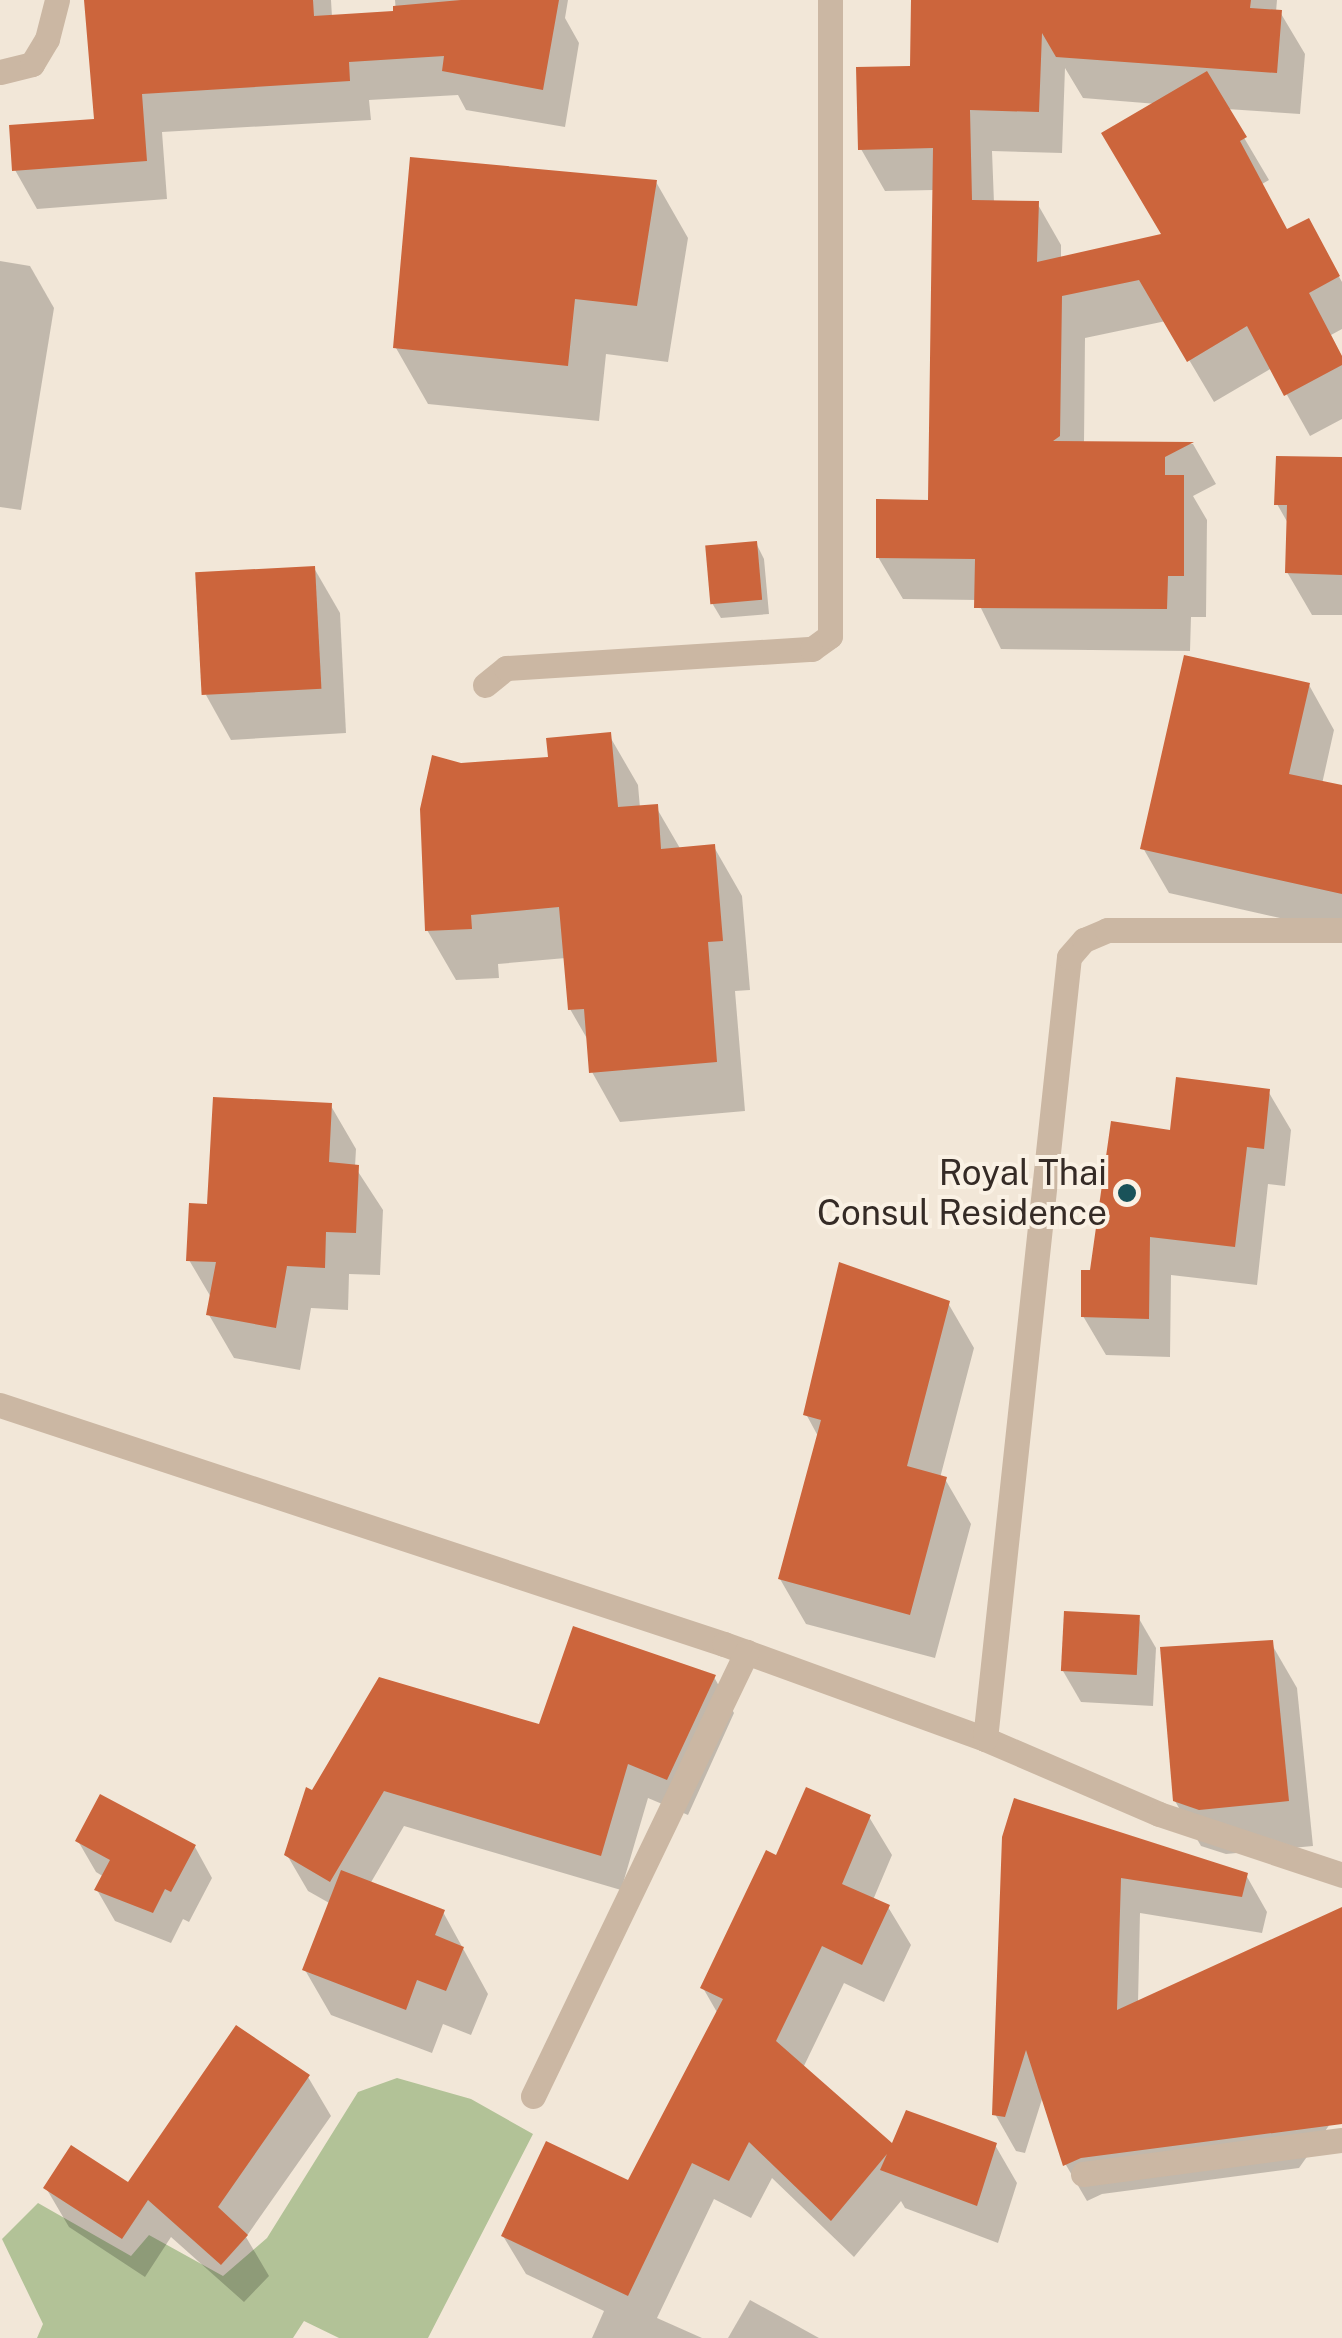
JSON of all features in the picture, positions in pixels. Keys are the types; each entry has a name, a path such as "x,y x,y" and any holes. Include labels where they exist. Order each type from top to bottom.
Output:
{"street":[{"path":"0,72 32,64 47,39 56,0"},
{"path":"485,685 506,668 812,649 830,636 830,0"},
{"path":"986,1739 1068,957 1084,940 1107,930 1342,930"},
{"path":"0,1405 747,1652 986,1739 1159,1814 1342,1875"},
{"path":"534,2096 747,1652"},
{"path":"1083,2174 1342,2140"}],"green space":[{"path":"397,2078 471,2099 533,2134 428,2338 339,2338 304,2321 293,2338 37,2338 43,2324 2,2239 38,2203 131,2256 149,2235 223,2276 267,2238 358,2092"}],"building":[{"path":"84,0 313,0 314,16 393,11 393,6 461,0 559,0 543,90 442,71 444,56 349,62 350,81 142,94 147,161 12,171 9,125 94,119"},
{"path":"911,0 1251,0 1250,8 1282,10 1277,73 1056,57 1042,33 1039,112 970,110 972,200 1039,201 1037,262 1161,234 1101,133 1207,71 1247,137 1240,141 1287,229 1309,218 1340,276 1309,293 1342,356 1342,365 1284,396 1247,326 1187,362 1139,280 1062,296 1060,436 1053,441 1194,442 1165,457 1165,475 1184,475 1184,576 1168,576 1167,609 974,608 975,559 876,558 876,499 928,500 933,148 858,150 856,67 910,66"},
{"path":"410,157 657,180 637,306 575,299 568,366 393,348"},
{"path":"1276,456 1342,457 1342,575 1285,573 1287,505 1274,505"},
{"path":"757,541 762,600 710,604 705,546"},
{"path":"315,566 321,689 202,695 195,572"},
{"path":"1184,655 1310,683 1289,774 1342,785 1342,894 1140,849"},
{"path":"611,732 618,807 658,804 661,849 715,844 723,941 708,942 717,1062 589,1073 584,1009 568,1010 559,907 471,915 472,929 425,931 420,809 432,755 461,763 548,757 546,738"},
{"path":"1176,1077 1270,1089 1264,1149 1247,1147 1235,1247 1150,1237 1149,1319 1081,1317 1081,1270 1090,1270 1111,1121 1170,1130"},
{"path":"213,1097 332,1103 329,1162 359,1165 356,1233 326,1232 325,1268 287,1266 276,1328 206,1315 216,1262 186,1261 189,1203 207,1204"},
{"path":"839,1262 950,1301 907,1466 947,1477 910,1615 778,1579 821,1420 803,1415"},
{"path":"1064,1611 1140,1615 1137,1675 1061,1671"},
{"path":"573,1626 716,1675 667,1780 628,1764 601,1856 384,1791 330,1882 284,1855 306,1787 312,1790 379,1677 539,1724"},
{"path":"1273,1640 1289,1801 1199,1810 1173,1801 1160,1647"},
{"path":"806,1787 871,1815 842,1884 890,1905 862,1965 822,1946 776,2041 892,2143 906,2110 997,2143 977,2206 880,2170 887,2154 831,2221 749,2142 729,2181 692,2163 628,2296 501,2236 546,2141 628,2180 723,1999 700,1988 766,1850 776,1855"},
{"path":"100,1794 196,1845 171,1892 165,1889 153,1913 94,1890 110,1860 75,1841"},
{"path":"1014,1798 1248,1873 1242,1897 1121,1878 1117,2010 1342,1907 1342,2124 1081,2158 1063,2166 1026,2050 1005,2117 992,2115 1002,1837"},
{"path":"341,1870 445,1910 435,1935 464,1947 446,1991 417,1980 406,2010 302,1970"},
{"path":"236,2025 310,2075 218,2207 248,2235 221,2265 148,2200 122,2239 43,2188 71,2145 128,2182"}],"place":[{"name":"Royal Thai Consul Residence","path":"1127,1193"}]}
